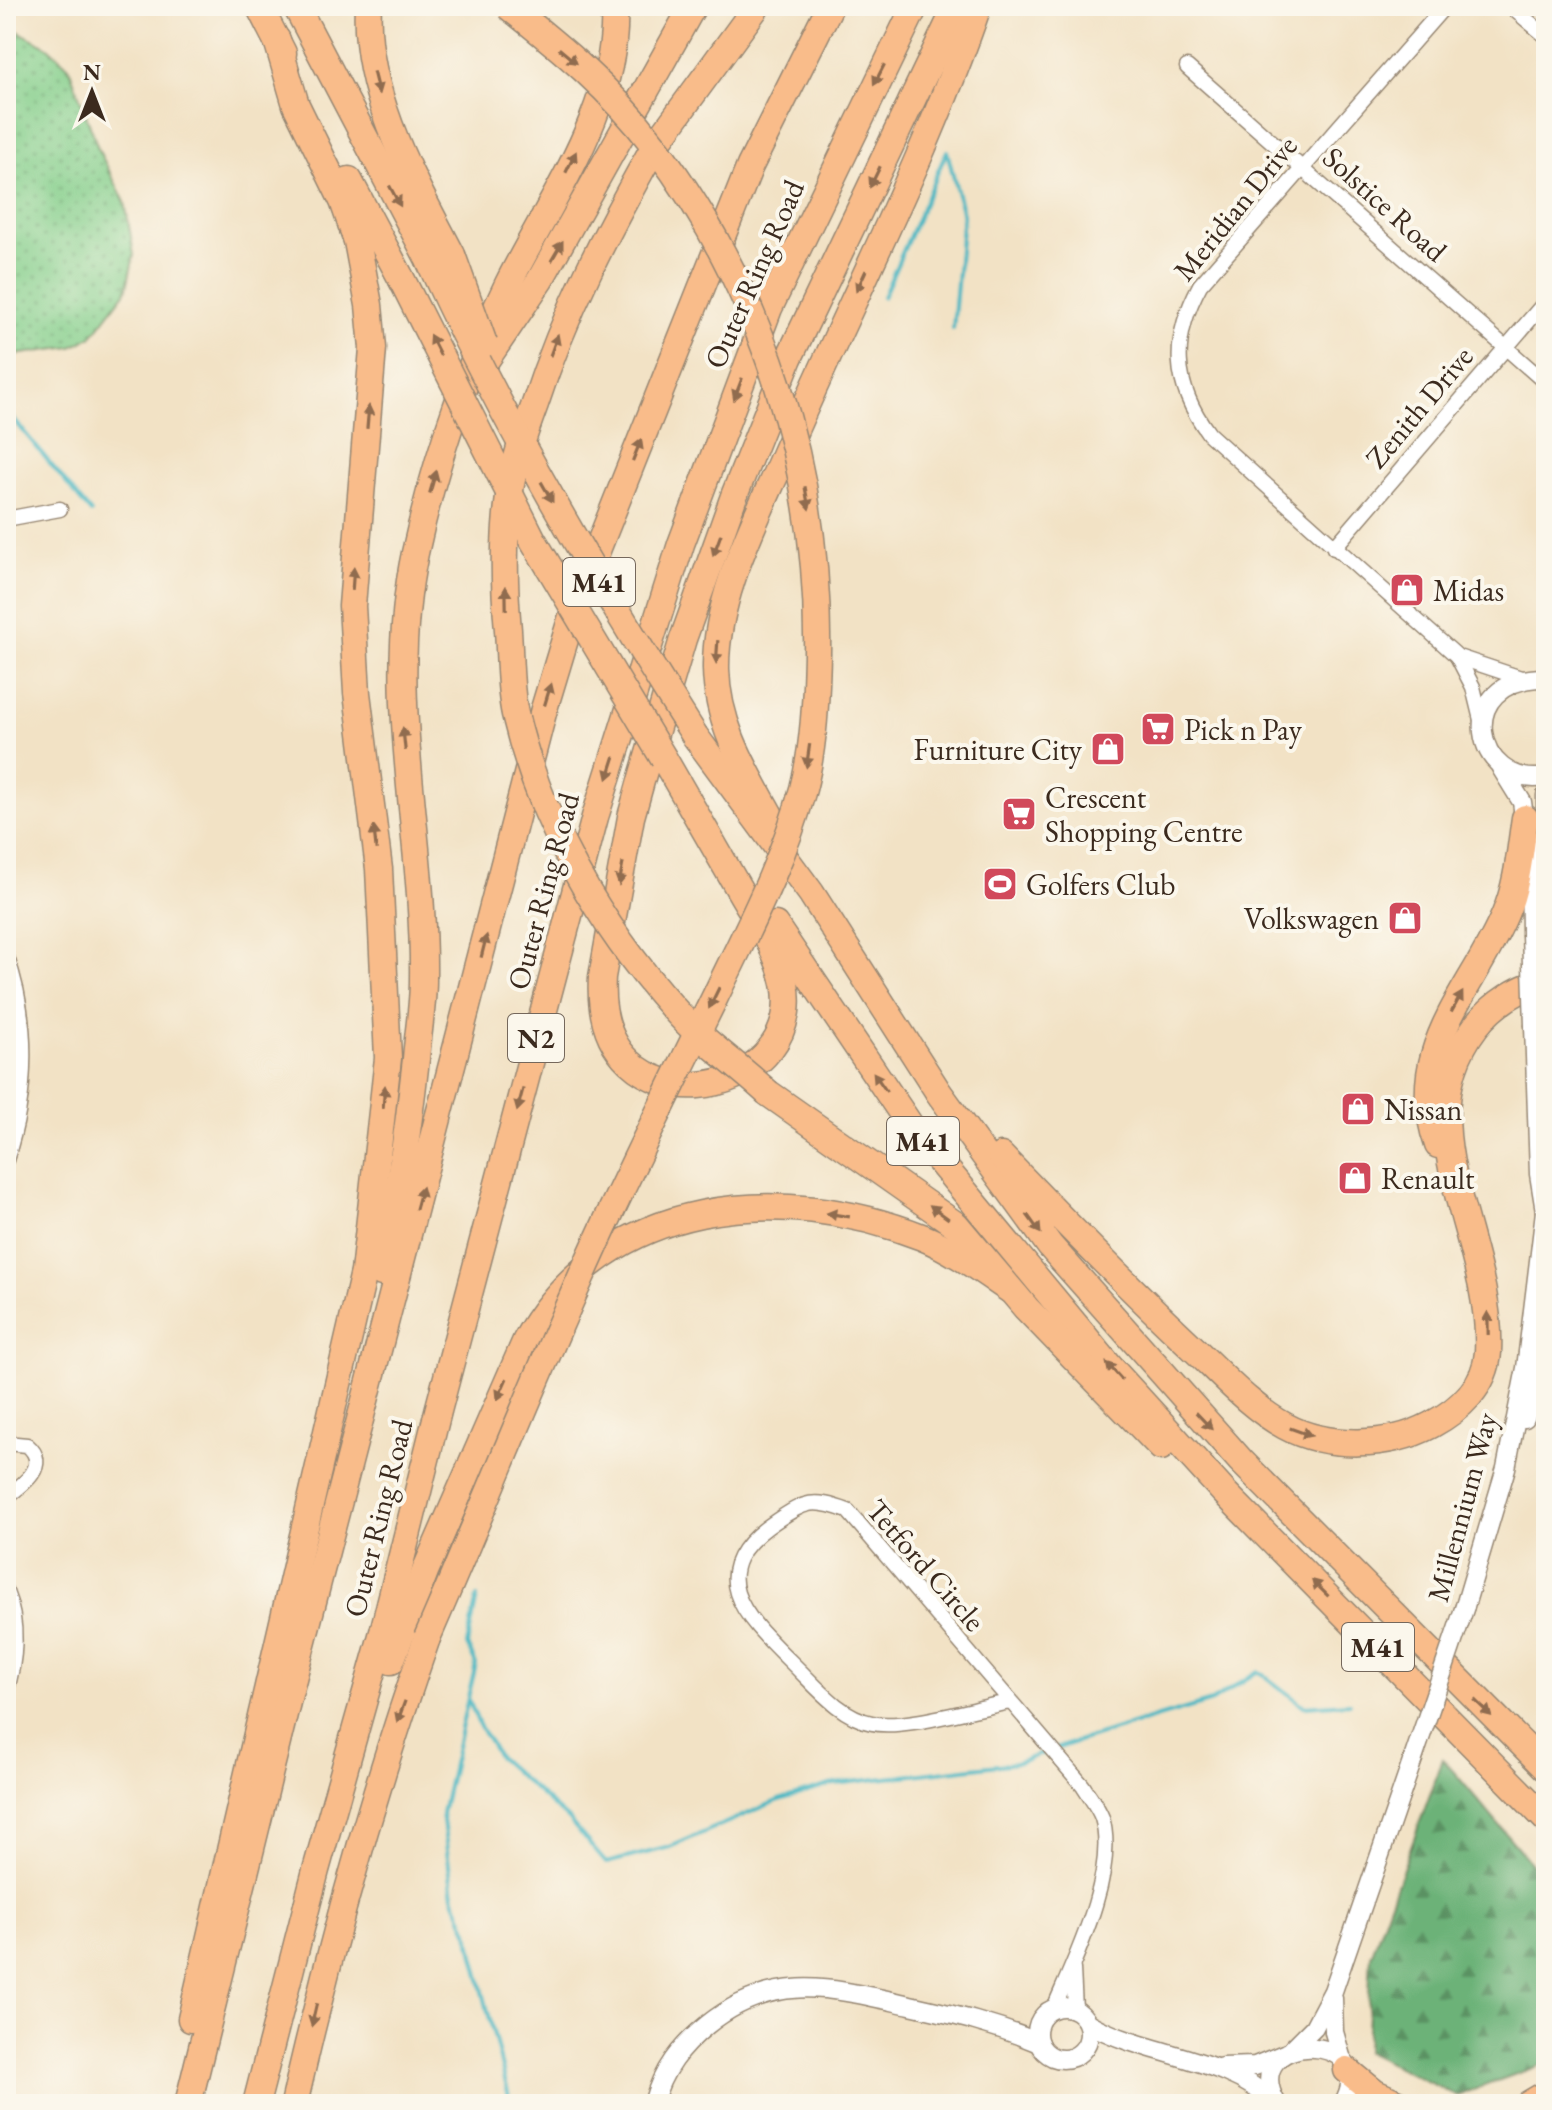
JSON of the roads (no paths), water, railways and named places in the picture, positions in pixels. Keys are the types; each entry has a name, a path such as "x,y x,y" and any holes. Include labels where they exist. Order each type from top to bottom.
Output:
{"highway":[{"name":"M41","path":"259,6 533,540 664,759 912,1128 1110,1367 1223,1491 1539,1811"},
{"name":"M41","path":"296,6 440,256 508,424 612,604 695,736 811,893 939,1093 1050,1246 1140,1352 1251,1472 1546,1768"},
{"path":"368,6 371,59 377,92 426,206 440,256"},
{"path":"294,2104 325,1968 379,1774 427,1638 582,1273 767,889 804,785 817,690 818,585 808,500 793,433 751,312 708,227 651,141 583,68 508,6"},
{"path":"191,2096 280,1690 392,1230 407,1138 423,981 419,876 402,717 403,639 415,554 434,478 464,383 601,94 611,66 614,6"},
{"path":"464,383 491,354 540,280 693,6"},
{"path":"757,6 654,147 572,299 519,449 509,496 506,548 506,605 514,711 550,822 593,899 673,1008 706,1042 732,1059 768,1093 956,1225 1010,1290 1163,1450 1223,1491"},
{"name":"Outer Ring Road","path":"191,2096 336,1511 544,709 571,618 750,166 830,6"},
{"name":"Outer Ring Road","path":"256,2104 316,1870 380,1647 438,1411 595,817 681,544 769,308 915,6"},
{"path":"664,759 764,932 784,982 787,1008 780,1033 768,1052 750,1069 702,1085 678,1086 653,1080 631,1064 605,1027 600,1002 602,977 631,817 683,639 789,358 957,6"},
{"path":"811,893 727,731 717,690 721,623 736,571 767,495 820,369 917,164 978,6"},
{"path":"171,2104 364,1272 388,1058 379,869 357,693 352,606 373,348 369,305 357,241 343,201 296,105 277,40"},
{"path":"1454,1177 1437,1144 1428,1113 1428,1074 1443,1026 1505,914 1516,875 1525,818"},
{"path":"939,1093 1140,1299 1250,1402 1285,1426 1309,1436 1349,1442 1418,1432 1451,1414 1481,1378 1488,1356 1488,1315 1454,1177 1446,1097 1461,1045 1483,1017 1506,998 1546,981"},
{"path":"269,2104 360,1757 389,1666 503,1387 537,1319 588,1265 633,1238 675,1218 744,1207 805,1209 896,1228 950,1251 1010,1290"},
{"path":"1539,1811 1546,1826"},
{"path":"1344,2065 1375,2093 1400,2104"},
{"path":"1529,2104 1546,2094"}],"street":[{"name":"Meridian Drive","path":"1445,6 1302,165 1200,285 1184,315 1180,370 1193,413 1209,434 1458,657 1473,687 1483,727"},
{"path":"1510,6 1546,36"},
{"name":"Solstice Road","path":"1187,67 1302,165 1546,383"},
{"name":"Zenith Drive","path":"1334,548 1546,301"},
{"path":"6,519 60,509"},
{"name":"Meridian Drive","path":"1458,657 1521,678"},
{"path":"1483,727 1486,710 1495,695 1521,678 1546,678"},
{"name":"Millennium Way","path":"1289,2051 1314,2027 1333,1991 1465,1606 1506,1468 1526,1368 1545,1207 1539,1174 1530,859 1518,792 1486,747 1483,727"},
{"path":"1497,763 1522,777 1546,777"},
{"path":"1546,795 1546,859"},
{"path":"6,955 17,984 23,1038 18,1116 6,1158"},
{"path":"1506,1468 1546,1357"},
{"path":"6,1443 27,1445 37,1459 24,1483 6,1497"},
{"name":"Tetford Circle","path":"1010,1702 885,1724 847,1713 745,1613 735,1585 742,1554 766,1528 800,1505 826,1503 848,1511 1075,1777 1101,1816 1105,1857 1073,1964 1048,2013"},
{"path":"6,1592 14,1625 14,1653 6,1692"},
{"name":"Tetford Circle","path":"1073,1964 1082,2016"},
{"path":"653,2104 664,2071 684,2043 726,2010 754,1995 820,1988 993,2023 1039,2043 1056,2058 1073,2058 1085,2048 1119,2040"},
{"name":"Millennium Way","path":"1333,1991 1333,2020 1349,2089 1343,2104"},
{"path":"1039,2043 1048,2013"},
{"path":"993,2023 1048,2013 1082,2016 1119,2040 1215,2067 1276,2104"},
{"path":"1082,2016 1085,2048"},
{"path":"1215,2067 1255,2066 1303,2045 1325,2047 1344,2065"},
{"path":"1276,2104 1271,2079 1289,2051"}],"waterway":[{"path":"947,151 963,215 953,329"},
{"path":"883,297 946,153"},
{"path":"6,410 91,513"},
{"path":"477,1597 467,1645 476,1664 468,1698 479,1725 499,1758 568,1819 606,1863 670,1847 779,1800 834,1784 1016,1763 1212,1701 1258,1671 1304,1706 1349,1703"},
{"path":"468,1698 442,1813 453,1896 468,1931 511,2104"}],"place":[{"name":"Midas","path":"1407,590"},
{"name":"Pick n Pay","path":"1158,729"},
{"name":"Furniture City","path":"1108,749"},
{"name":"Crescent Shopping Centre","path":"1019,814"},
{"name":"Golfers Club","path":"1000,884"},
{"name":"Volkswagen","path":"1405,918"},
{"name":"Nissan","path":"1358,1109"},
{"name":"Renault","path":"1355,1178"}]}
